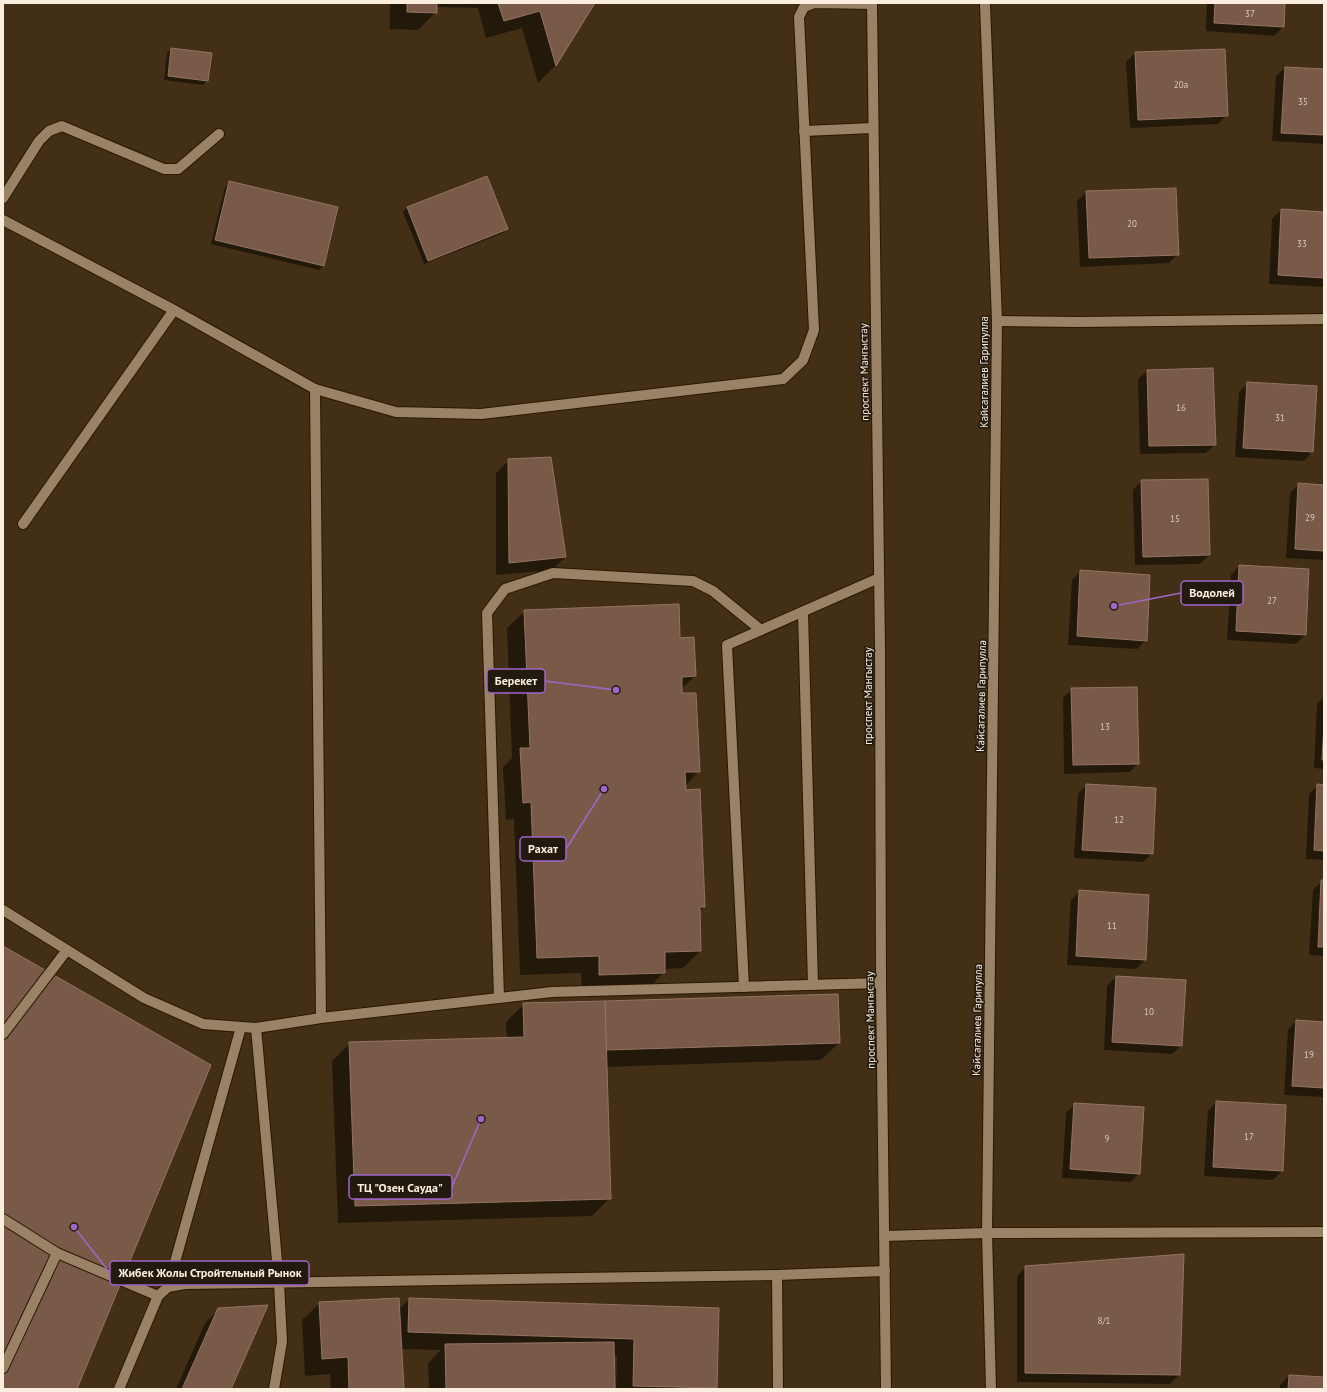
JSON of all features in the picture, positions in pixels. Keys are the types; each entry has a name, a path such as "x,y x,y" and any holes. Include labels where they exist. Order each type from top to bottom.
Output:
{"street":[{"path":"3,220 174,310 315,389 396,412 481,414 783,379 803,360 814,330 799,17 804,6 814,3 872,3"},
{"name":"проспект Мангыстау","path":"872,3 886,1389"},
{"name":"Кайсагалиев Гарипулла","path":"985,4 997,321 987,1233 991,1389"},
{"path":"3,198 39,141 49,131 62,126 164,169 178,169 218,134"},
{"path":"804,131 873,128"},
{"path":"23,524 174,310"},
{"path":"997,321 1086,322 1324,319"},
{"path":"315,389 321,1018"},
{"path":"498,998 487,613 505,589 553,573 693,581 713,591 761,630"},
{"path":"744,987 727,645 879,578"},
{"path":"802,612 813,985"},
{"path":"3,910 144,998 203,1024 256,1028 321,1018 552,992 881,983"},
{"path":"3,1034 67,950"},
{"path":"168,1287 241,1027"},
{"path":"256,1028 279,1283 282,1342 274,1389"},
{"path":"3,1219 57,1253 158,1296"},
{"path":"884,1236 987,1233 1324,1232"},
{"path":"4,1363 57,1253"},
{"path":"118,1389 158,1296 168,1287 185,1284 777,1275 885,1271"},
{"path":"777,1275 778,1389"}],"building":[{"path":"407,3 437,3 437,13 407,12"},
{"path":"498,3 570,3 571,6 574,3 595,3 556,66 540,11 504,21"},
{"path":"1215,3 1285,3 1284,27 1214,23"},
{"path":"171,48 212,53 208,81 168,76"},
{"path":"1225,49 1228,116 1138,120 1135,52"},
{"path":"1285,67 1324,69 1324,135 1281,133"},
{"path":"487,176 508,229 428,261 407,207"},
{"path":"229,181 338,207 324,266 215,240"},
{"path":"1176,188 1179,255 1089,258 1086,191"},
{"path":"1281,209 1324,212 1324,278 1278,275"},
{"path":"1213,368 1216,445 1149,446 1147,370"},
{"path":"1247,382 1317,386 1313,452 1243,448"},
{"path":"551,457 566,557 509,563 508,459"},
{"path":"1208,479 1210,555 1143,557 1141,480"},
{"path":"1298,483 1324,485 1324,551 1295,549"},
{"path":"1239,565 1309,569 1306,635 1236,631"},
{"path":"1080,570 1150,575 1147,641 1077,636"},
{"path":"679,604 680,638 694,637 696,676 682,677 682,693 696,693 700,772 685,772 686,790 700,789 705,907 700,907 701,951 665,952 665,973 599,975 599,956 537,958 531,802 523,803 520,748 530,748 524,610"},
{"path":"1137,687 1139,764 1073,765 1071,688"},
{"path":"1324,725 1324,760 1322,760"},
{"path":"1086,784 1156,788 1153,854 1082,850"},
{"path":"1317,784 1324,785 1324,851 1314,850"},
{"path":"1321,880 1324,880 1324,947 1318,947"},
{"path":"1079,890 1149,895 1146,960 1076,956"},
{"path":"3,946 211,1065 77,1389 3,1389"},
{"path":"1116,976 1186,980 1182,1046 1112,1042"},
{"path":"838,994 840,1043 606,1050 605,1001"},
{"path":"605,1001 611,1199 355,1206 349,1042 524,1037 523,1003"},
{"path":"1296,1020 1324,1022 1324,1088 1292,1086"},
{"path":"1216,1101 1286,1105 1283,1171 1213,1167"},
{"path":"1074,1103 1144,1107 1140,1174 1070,1169"},
{"path":"1184,1254 1180,1375 1025,1373 1025,1266"},
{"path":"399,1298 404,1389 349,1389 348,1357 322,1359 319,1302"},
{"path":"409,1298 719,1308 717,1388 633,1386 634,1339 408,1332"},
{"path":"268,1305 231,1389 182,1389 218,1308"},
{"path":"614,1342 615,1389 446,1389 445,1344"},
{"path":"1289,1375 1324,1377 1324,1389 1288,1389"}],"place":[{"name":"Водолей","path":"1114,606"},
{"name":"Берекет","path":"616,690"},
{"name":"Рахат","path":"604,789"},
{"name":"ТЦ \"Озен Сауда\"","path":"481,1119"},
{"name":"Жибек Жолы Стройтельный Рынок","path":"74,1227"}]}
